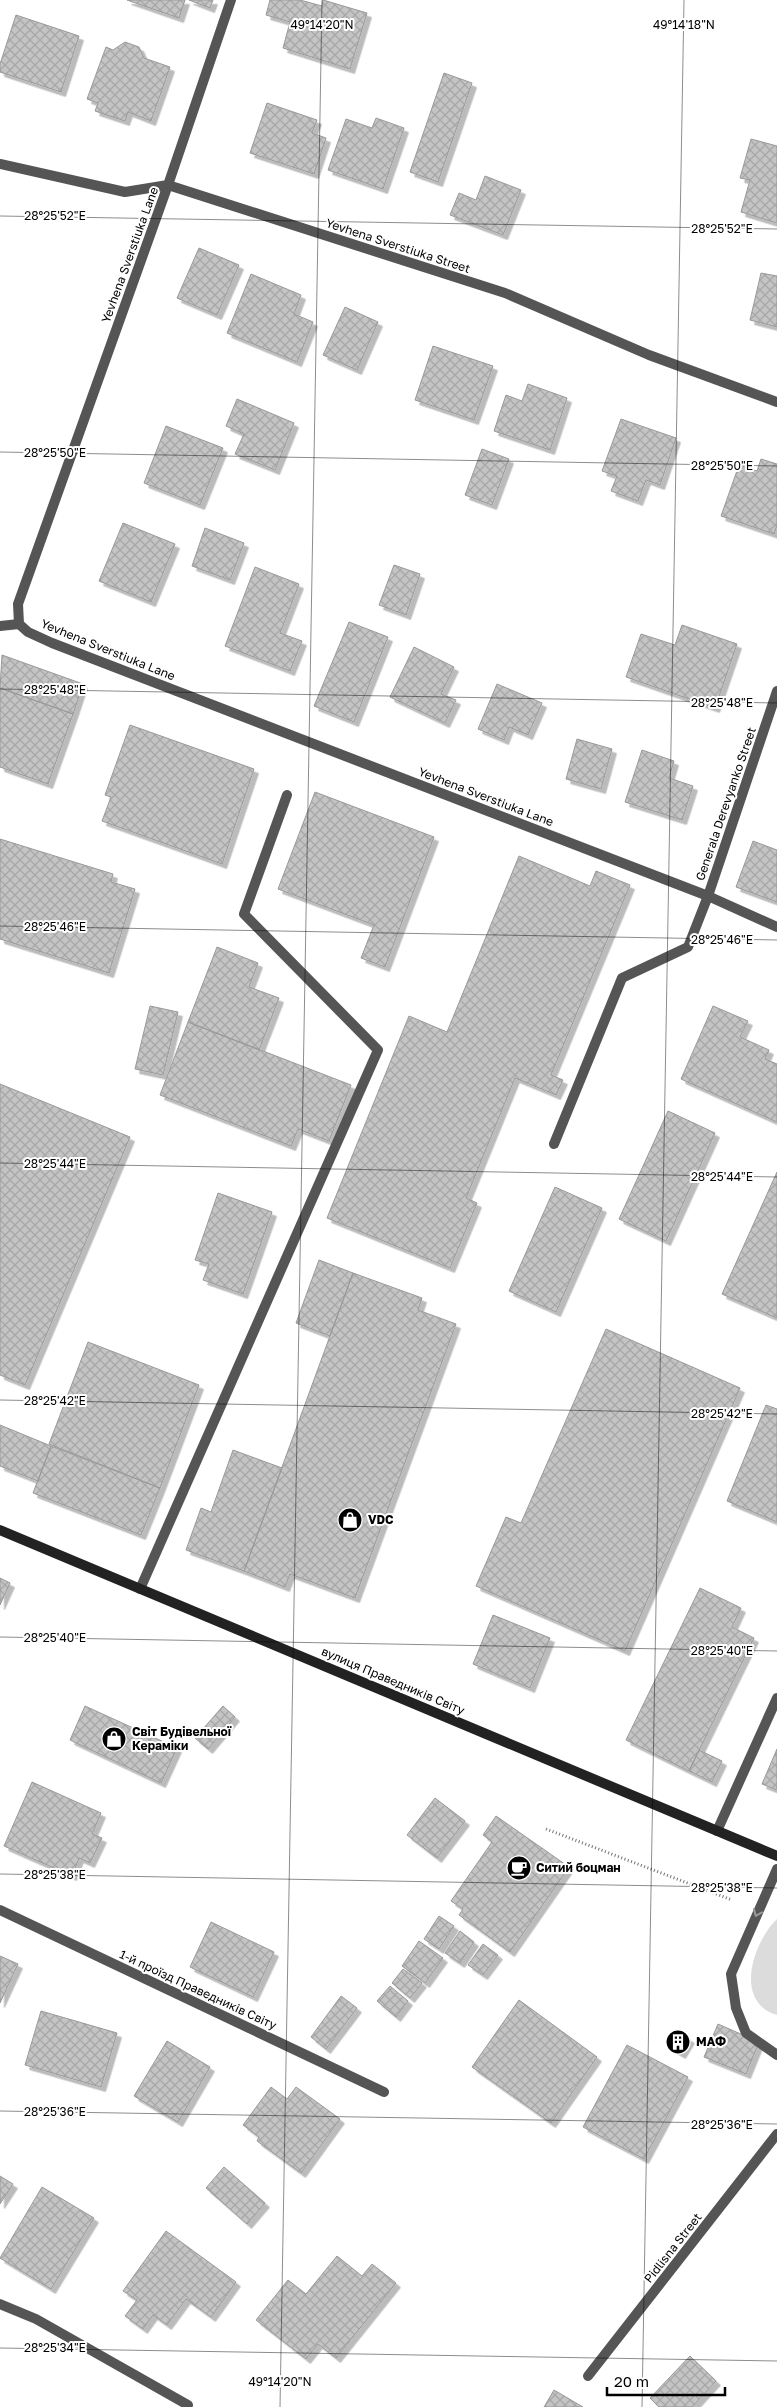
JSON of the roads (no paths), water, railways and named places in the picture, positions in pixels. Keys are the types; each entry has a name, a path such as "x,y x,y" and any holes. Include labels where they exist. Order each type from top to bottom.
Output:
{"main road":[{"name":"вулиця Праведників Світу","path":"0,1530 777,1856"}],"street":[{"name":"Yevhena Sverstiuka Lane","path":"231,0 168,185 18,604 19,624 28,632 61,646 708,896 777,927"},
{"name":"Yevhena Sverstiuka Street","path":"0,164 125,192 168,185 505,293 649,355 777,402"},
{"path":"0,626 19,624"},
{"name":"Generala Derevyanko Street","path":"554,1144 622,978 688,947 708,896 777,691"},
{"path":"140,1589 378,1050 244,914 287,796"},
{"path":"717,1831 777,1698"},
{"path":"777,1869 731,1974 736,2008 746,2033 777,2055"},
{"name":"1-й проїзд Праведників Світу","path":"0,1910 384,2092"},
{"name":"Pidlisna Street","path":"588,2376 777,2134"},
{"path":"0,2304 36,2319 188,2405"}],"place":[{"name":"VDC","path":"350,1520"},
{"name":"Світ Будівельної Кераміки","path":"114,1739"},
{"name":"Ситий боцман","path":"519,1868"},
{"name":"МАФ","path":"678,2042"}]}
